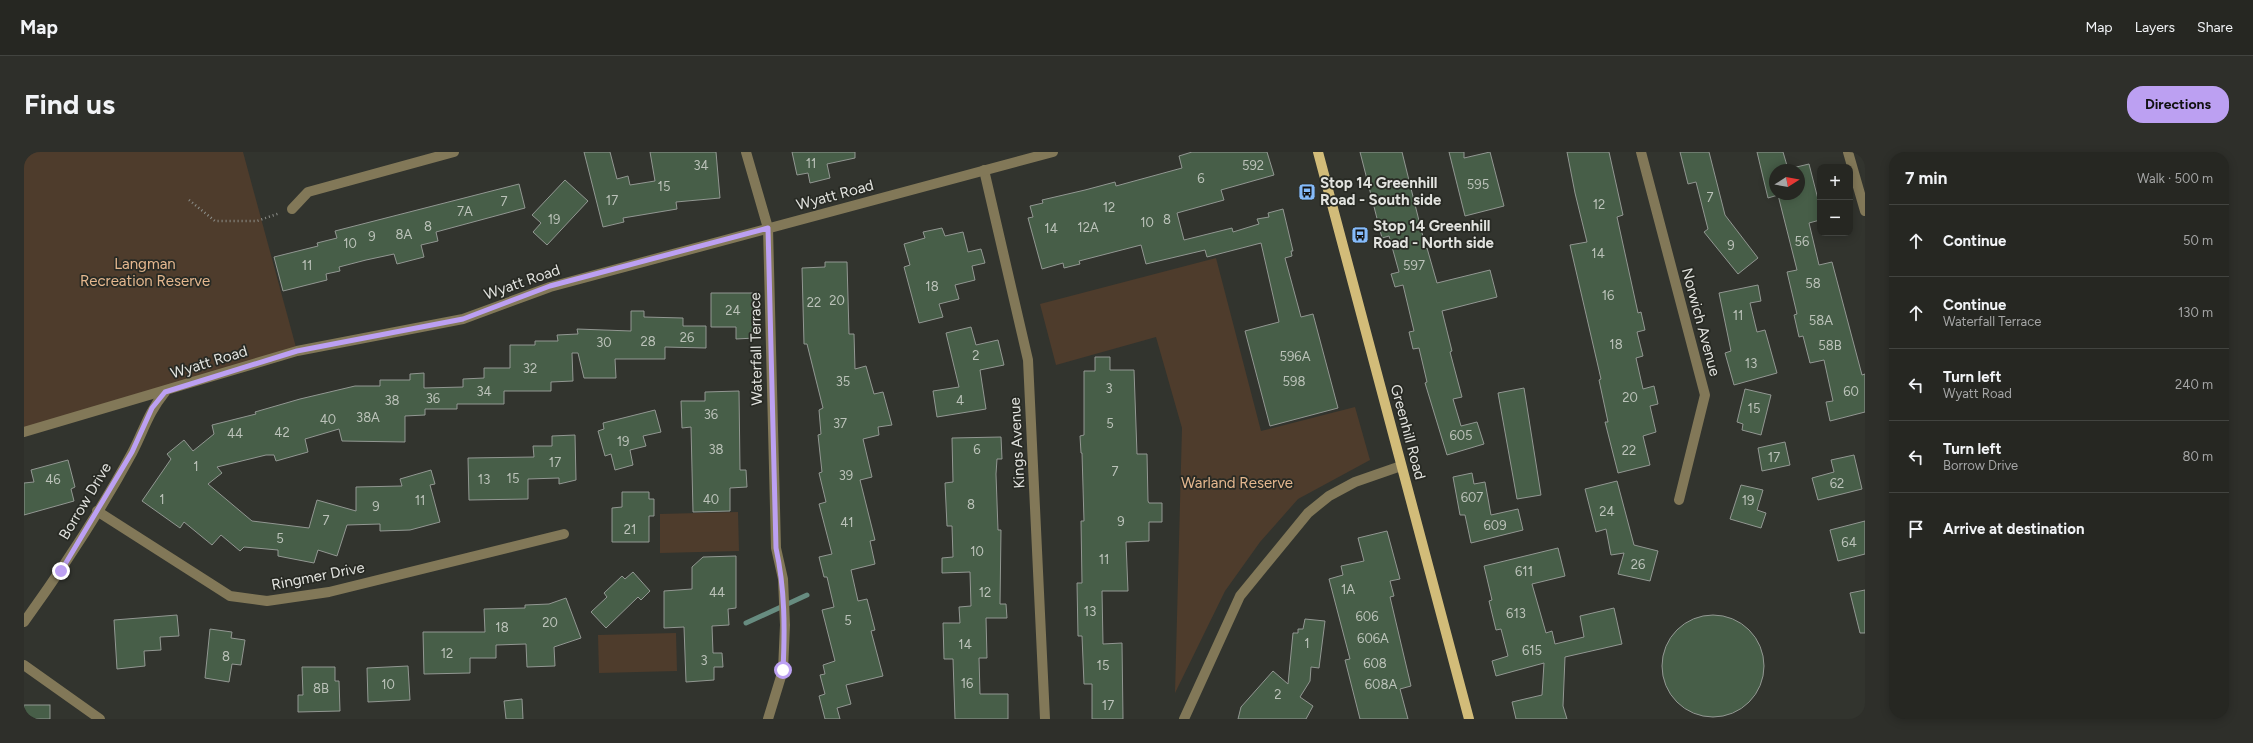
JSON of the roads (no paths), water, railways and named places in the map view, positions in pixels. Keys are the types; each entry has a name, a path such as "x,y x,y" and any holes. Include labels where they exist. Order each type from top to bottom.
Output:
{"main road":[{"name":"Greenhill Road","path":"1318,152 1469,719"}],"street":[{"path":"292,209 308,192 454,152"},
{"name":"Waterfall Terrace","path":"746,152 768,228 776,548 783,579 785,618 783,670 768,719"},
{"name":"Wyatt Road","path":"24,432 165,392 297,351 463,319 550,286 1053,152"},
{"name":"Norwich Avenue","path":"1641,152 1705,395 1679,500"},
{"path":"1848,152 1865,211"},
{"name":"Kings Avenue","path":"984,170 1028,360 1045,719"},
{"name":"Borrow Drive","path":"24,622 61,571 132,452 152,408 165,392"},
{"path":"1184,719 1240,596 1308,513 1329,496 1355,482 1402,466"},
{"name":"Ringmer Drive","path":"97,511 230,596 266,601 329,592 564,534"},
{"path":"24,665 100,719"}],"waterway":[{"path":"746,623 807,595"}],"place":[{"name":"Stop 14 Greenhill Road - South side","path":"1307,192"},
{"name":"Stop 14 Greenhill Road - North side","path":"1360,235"}],"park label":[{"name":"Langman Recreation Reserve","path":"145,272"},
{"name":"Warland Reserve","path":"1237,483"}]}
